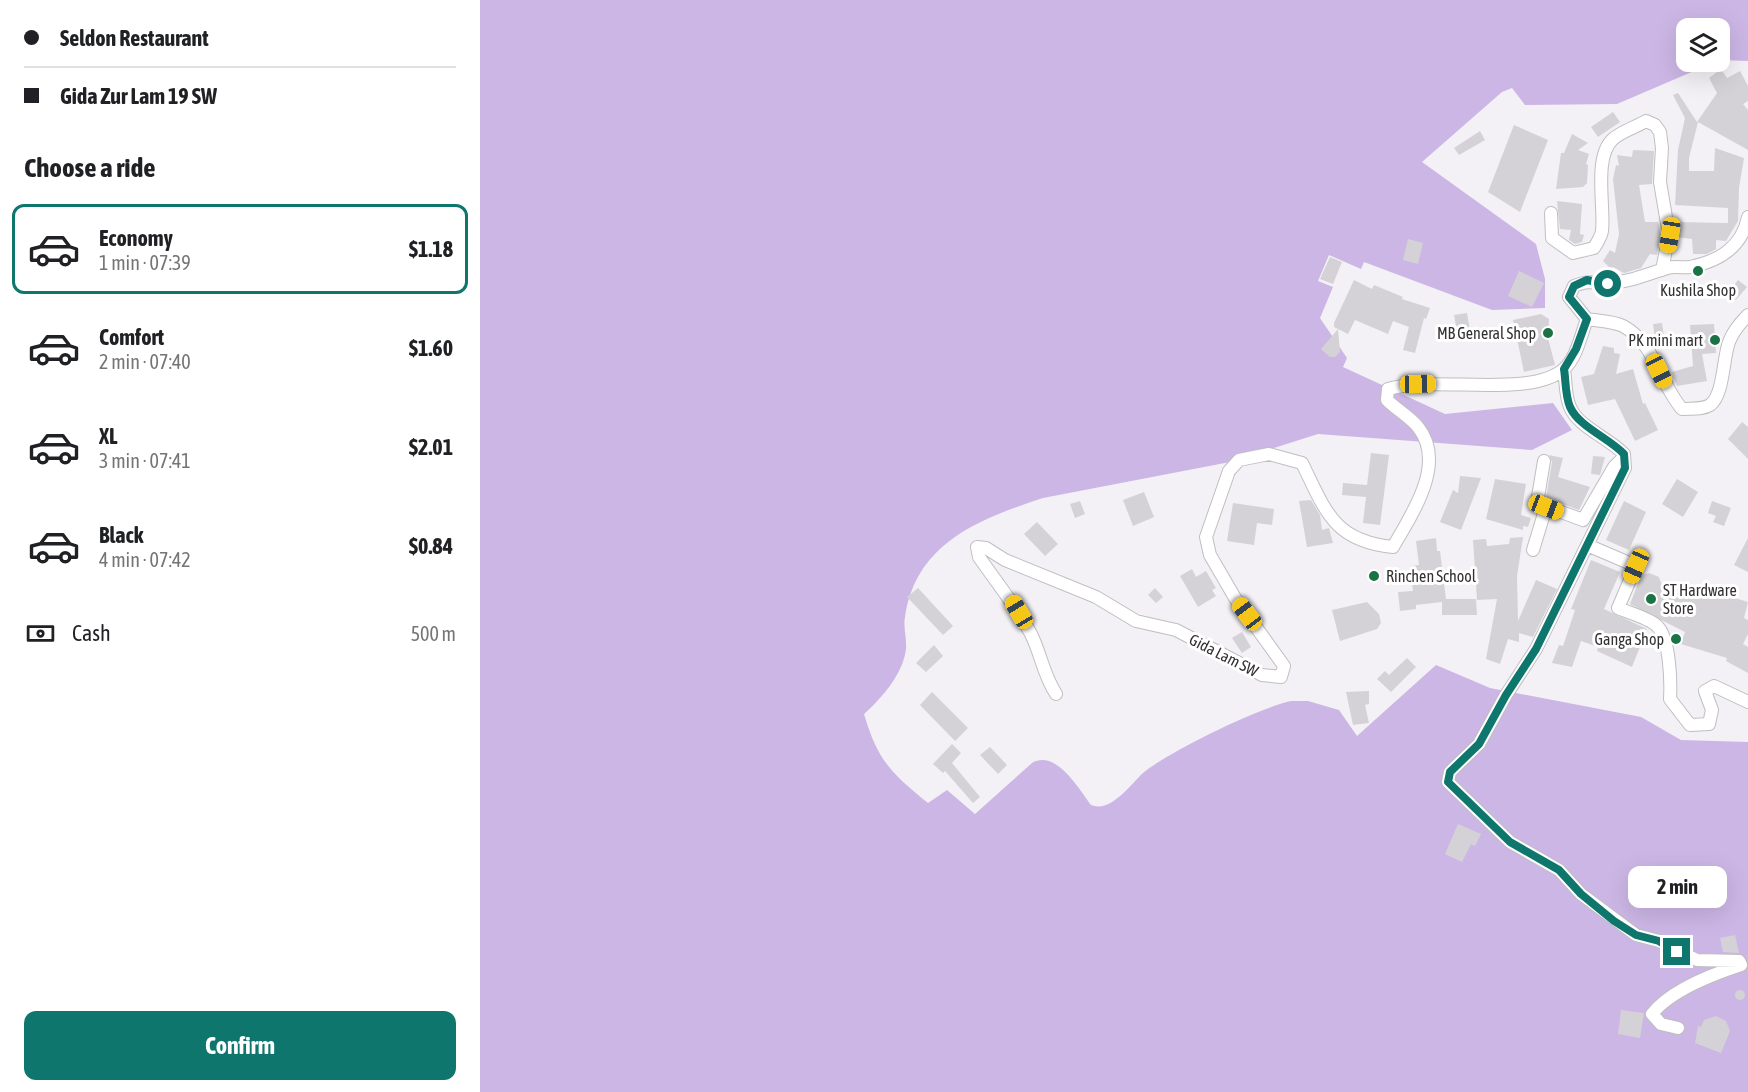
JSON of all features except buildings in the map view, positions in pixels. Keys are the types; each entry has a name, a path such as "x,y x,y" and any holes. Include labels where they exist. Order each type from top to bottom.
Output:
{"street":[{"path":"1551,213 1552,238 1573,254 1594,248 1602,232 1602,169 1605,152 1612,140 1621,134 1646,121 1655,125 1660,132 1662,148 1660,182 1670,235 1662,270"},
{"path":"1748,217 1745,232 1733,249 1716,259 1690,267 1662,270 1616,282 1587,280 1574,286 1569,297 1587,319 1623,326 1645,345 1672,397 1683,409 1703,408 1713,404 1729,342 1736,327 1748,315"},
{"path":"1587,319 1576,349 1564,369 1570,408 1581,422 1614,443 1624,457 1625,468 1536,649 1506,695 1479,744 1450,772 1448,782 1510,842 1559,870 1581,894 1636,935 1659,941 1696,960 1739,961 1741,965 1716,973 1662,1000 1652,1014 1661,1024 1678,1028"},
{"name":"Gida Lam SW","path":"1056,694 1045,676 1033,638 1024,621 1007,593 979,557 978,547 986,548 1005,560 1096,597 1136,621 1176,630 1262,675 1281,677 1284,666 1235,598 1210,555 1206,537 1229,471 1239,460 1269,454 1302,463 1322,504 1336,525 1351,536 1370,544 1394,547 1420,499 1429,465 1429,452 1419,427 1387,400 1388,390 1405,384 1483,386 1520,383 1549,378 1564,369"},
{"path":"1544,461 1537,503 1583,520 1614,467 1624,457"},
{"path":"1533,550 1546,507"},
{"path":"1587,545 1636,566 1618,608 1657,626 1664,638 1672,671 1670,699 1690,725 1709,724 1712,710 1705,691 1714,686 1748,702"}],"shaded area":[{"path":"480,0 1748,0 1748,61 1730,60 1730,18 1676,18 1676,72 1692,72 1617,104 1525,105 1512,88 1502,92 1422,162 1536,244 1545,279 1545,308 1492,310 1364,262 1361,269 1329,255 1318,281 1333,287 1320,318 1347,358 1343,367 1445,414 1553,403 1572,430 1532,450 1318,434 1230,462 1043,498 996,515 954,538 937,552 922,570 911,592 905,617 906,649 901,667 878,701 864,714 881,755 904,783 928,803 947,790 975,814 1032,763 1041,760 1050,761 1066,773 1091,805 1106,805 1120,796 1143,773 1172,754 1236,721 1291,701 1308,701 1339,710 1357,736 1436,665 1490,688 1641,717 1681,740 1748,742 1748,1092 480,1092"}],"place":[{"name":"Kushila Shop","path":"1698,271"},
{"name":"MB General Shop","path":"1548,333"},
{"name":"PK mini mart","path":"1715,340"},
{"name":"Rinchen School","path":"1374,576"},
{"name":"ST Hardware Store","path":"1651,599"},
{"name":"Ganga Shop","path":"1676,639"}],"route":[{"path":"1608,284 1587,280 1574,286 1569,297 1587,319 1576,349 1564,369 1570,408 1581,422 1614,443 1624,454 1625,468 1612,490 1590,541 1555,606 1536,649 1506,695 1479,744 1450,772 1448,782 1510,842 1559,870 1581,894 1614,921 1636,935 1659,941 1677,952"}]}
